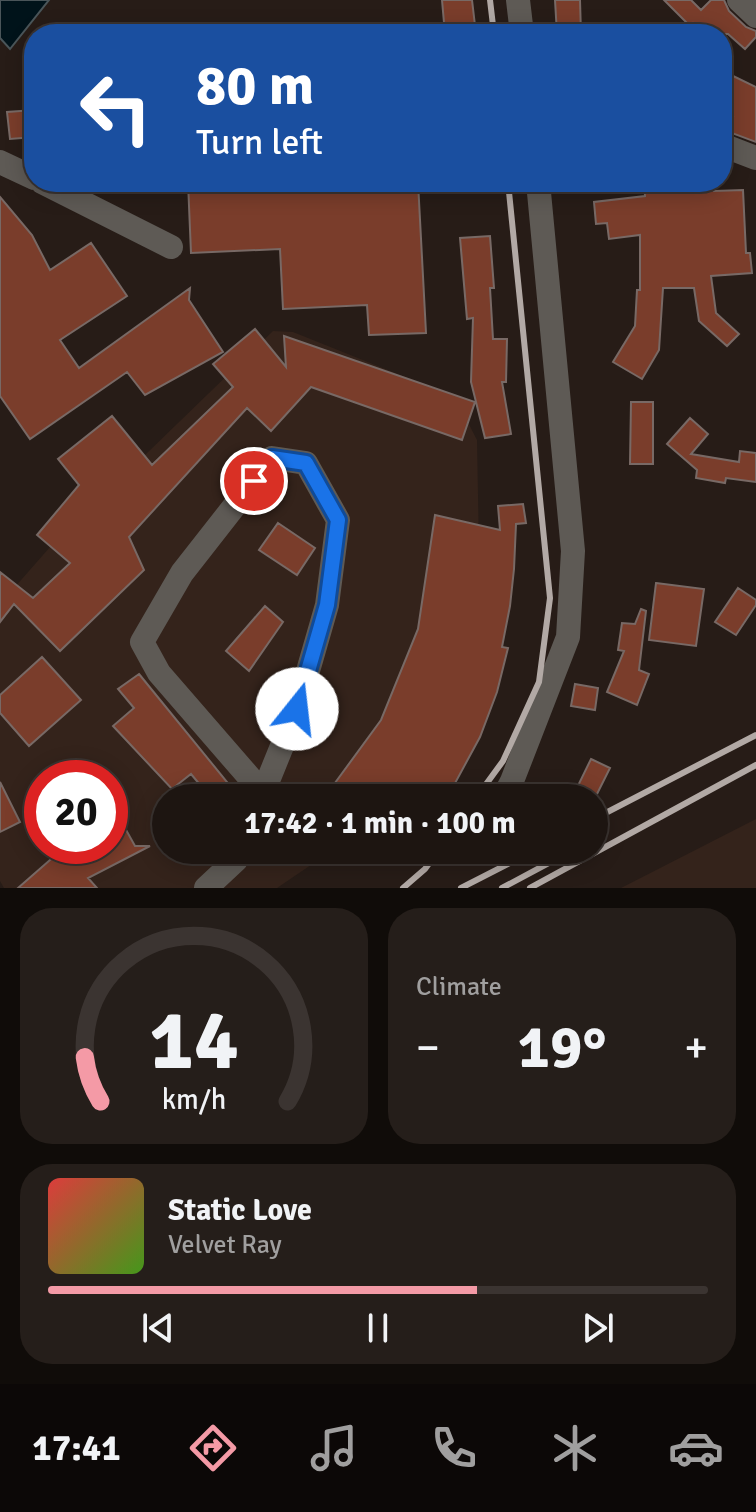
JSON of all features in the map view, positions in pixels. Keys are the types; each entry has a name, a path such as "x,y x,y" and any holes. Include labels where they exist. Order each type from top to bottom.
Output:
{"street":[{"path":"518,0 521,24"},
{"path":"739,0 756,16"},
{"path":"732,149 756,158"},
{"path":"0,162 24,173"},
{"path":"62,192 171,247"},
{"path":"510,784 568,637 573,551 539,192"},
{"path":"272,458 306,463 338,520 327,605 297,709 262,796 159,673 142,642 182,573 272,458"},
{"path":"206,888 232,864"}],"shaded area":[{"path":"0,0 49,0 30,24 24,24 24,31 10,49 0,38"},
{"path":"273,331 293,332 455,397 477,440 479,548 396,784 152,784 152,864 312,864 277,888 4,888 0,881 0,604 50,547"},
{"path":"756,819 756,888 621,888"}],"building":[{"path":"442,0 472,0 475,24 444,24"},
{"path":"555,0 580,0 581,24 556,24"},
{"path":"664,0 691,0 701,10 711,0 724,0 729,11 746,27 756,31 756,37 745,49 732,38 732,24 688,24"},
{"path":"732,75 756,87 756,142 732,133"},
{"path":"24,111 24,138 10,139 7,112"},
{"path":"743,190 746,253 750,253 752,273 711,276 716,313 739,334 727,346 699,321 694,288 663,288 659,350 642,379 613,362 635,326 637,290 640,290 640,235 609,239 607,223 596,224 594,202 645,196 645,192"},
{"path":"188,192 419,192 426,333 369,335 367,305 283,309 280,249 191,253"},
{"path":"0,197 32,235 50,270 91,243 127,296 60,340 79,368 190,288 189,300 223,352 145,395 127,372 30,439 0,396"},
{"path":"490,236 494,288 490,288 493,339 507,339 506,382 502,382 511,434 485,438 471,382 473,318 467,319 460,238"},
{"path":"255,329 286,367 284,336 475,402 462,440 311,387 271,431 247,408 129,537 144,570 60,651 14,604 0,622 0,572 33,598 70,563 37,535 79,485 58,459 112,416 152,465 233,387 213,364"},
{"path":"631,402 653,402 653,464 630,464"},
{"path":"690,418 708,434 691,454 739,462 740,451 756,453 756,482 726,478 725,483 696,478 697,470 667,444"},
{"path":"523,504 526,523 516,524 510,606 502,647 508,648 497,692 480,737 455,784 334,784 381,720 418,629 435,515 500,530 498,506"},
{"path":"278,523 315,548 297,575 259,550"},
{"path":"656,583 704,589 696,646 649,640"},
{"path":"738,588 756,600 756,605 736,635 715,622"},
{"path":"265,606 283,622 249,671 226,651"},
{"path":"641,609 646,611 639,670 649,674 637,705 607,692 624,651 618,650 622,623 635,624"},
{"path":"42,657 81,700 29,746 0,713 0,695"},
{"path":"139,674 229,784 199,784 191,774 178,784 167,784 113,726 134,708 118,689"},
{"path":"575,684 598,688 595,710 571,706"},
{"path":"591,759 610,768 602,784 579,784"},
{"path":"0,782 20,822 0,832"},
{"path":"128,833 135,846 150,846 128,857"},
{"path":"45,864 115,864 88,878 97,888 18,888"}],"railway":[{"path":"490,0 493,24"},
{"path":"486,784 503,761 539,682 550,598 509,192"},
{"path":"608,812 756,735"},
{"path":"530,888 756,765"},
{"path":"403,888 429,864"},
{"path":"461,888 508,864"},
{"path":"502,888 547,864"}],"route":[{"path":"254,481 272,458 306,463 338,520 327,605 297,709"}]}
